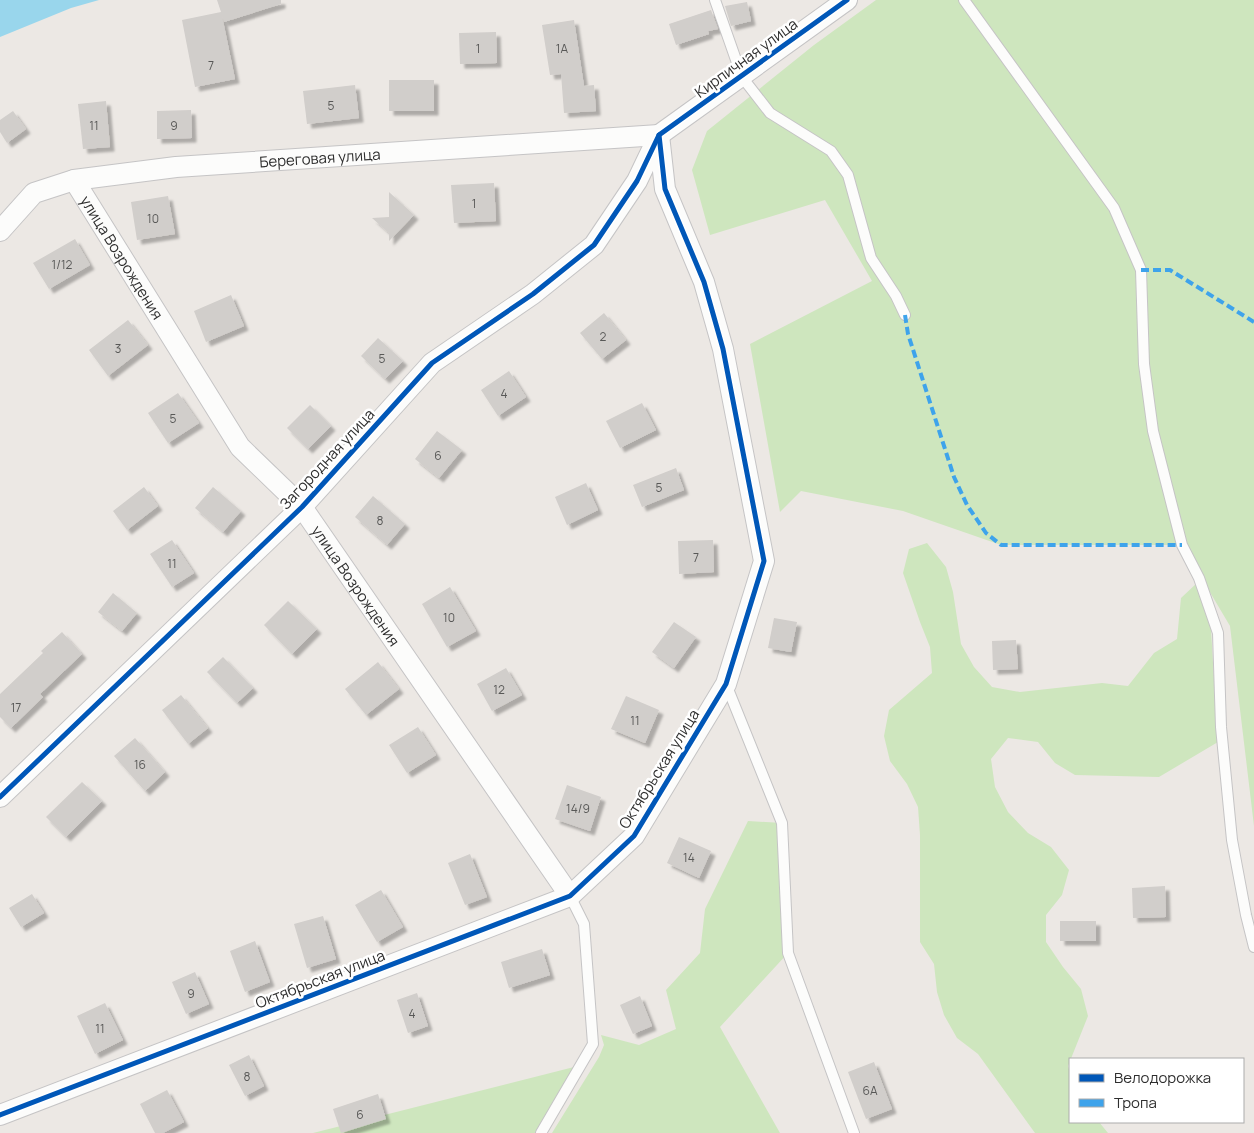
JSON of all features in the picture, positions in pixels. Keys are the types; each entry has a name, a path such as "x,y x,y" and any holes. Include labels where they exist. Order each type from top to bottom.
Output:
{"street":[{"name":"Кирпичная улица","path":"659,135 847,0"},
{"name":"Береговая улица","path":"0,231 34,193 74,180 176,167 659,135"},
{"name":"Загородная улица","path":"0,797 302,506 432,363 533,294 594,244 637,181 659,135"},
{"name":"Октябрьская улица","path":"0,1115 570,896 634,836 726,684 764,561 723,349 704,282 665,189 659,135"},
{"name":"улица Возрождения","path":"74,180 240,447 302,506 570,896"}],"lane":[{"path":"715,0 742,77 770,113 831,151 848,175 871,258 896,296 905,315"},
{"path":"964,0 1114,208 1140,270 1144,364 1153,431 1182,545 1199,578 1218,633 1221,727 1232,840 1254,947"},
{"path":"726,684 782,823 788,953 854,1133"},
{"path":"541,1133 593,1044 584,924 570,896"}],"green space":[{"path":"876,0 1254,0 1254,826 1230,626 1182,545 1001,545 903,511 801,491 780,512 750,344 872,281 825,200 710,235 692,170 707,131 814,45"},
{"path":"927,543 946,567 953,592 961,644 974,667 992,687 1020,692 1102,683 1128,686 1154,653 1177,639 1181,598 1198,582 1211,630 1218,742 1159,777 1075,775 1055,763 1038,742 1008,738 991,759 995,787 1008,812 1028,833 1051,847 1069,870 1062,895 1046,915 1046,942 1081,989 1088,1016 1071,1058 1069,1058 1069,1123 1100,1123 1108,1133 1035,1133 978,1054 957,1038 944,1015 937,992 934,964 920,942 920,835 918,807 907,784 890,761 884,736 889,710 932,673 930,647 903,573 909,549"},
{"path":"748,821 782,823 788,953 720,1027 780,1133 552,1133 599,1057 604,1045 601,1035 639,1045 676,1029 666,990 700,953 705,909"},
{"path":"574,1067 535,1133 313,1133"}],"water":[{"path":"0,0 99,0 71,8 0,37"}],"building":[{"path":"217,0 281,0 281,4 224,22 222,16 235,79 195,87 182,20 221,12"},
{"path":"747,2 751,21 731,26 725,6"},
{"path":"711,10 718,29 708,31 709,34 676,45 669,24"},
{"path":"574,20 584,86 594,85 596,111 564,113 561,74 550,75 542,25"},
{"path":"496,32 497,63 460,64 459,33"},
{"path":"389,80 434,80 434,111 389,111"},
{"path":"355,85 359,118 307,124 303,91"},
{"path":"106,101 110,147 83,149 78,104"},
{"path":"191,110 192,138 157,139 157,111"},
{"path":"13,111 26,129 7,143 0,132 0,120"},
{"path":"494,183 496,221 454,223 451,185"},
{"path":"389,192 414,215 389,241 389,233 372,218 389,217"},
{"path":"168,196 175,234 137,240 131,202"},
{"path":"75,239 90,265 49,289 33,263"},
{"path":"231,295 244,326 206,342 194,311"},
{"path":"604,313 626,340 602,359 580,333"},
{"path":"128,320 148,345 108,376 89,350"},
{"path":"378,338 403,361 385,379 361,356"},
{"path":"509,371 526,397 498,416 481,390"},
{"path":"178,393 199,423 168,443 148,413"},
{"path":"642,403 656,430 620,448 606,421"},
{"path":"310,405 331,426 308,449 287,428"},
{"path":"437,431 462,450 439,478 415,459"},
{"path":"676,468 684,490 642,507 633,485"},
{"path":"586,483 598,510 567,525 555,497"},
{"path":"144,487 158,506 127,530 113,511"},
{"path":"213,487 241,511 223,532 195,508"},
{"path":"373,496 405,524 387,545 355,517"},
{"path":"172,540 194,573 172,587 150,554"},
{"path":"713,540 714,572 679,574 678,541"},
{"path":"450,587 476,631 447,647 422,604"},
{"path":"113,593 137,613 122,631 98,612"},
{"path":"288,601 317,629 292,654 264,625"},
{"path":"774,618 797,622 791,652 768,648"},
{"path":"674,622 696,637 674,668 652,652"},
{"path":"62,632 82,654 40,694 43,697 11,728 0,717 0,694"},
{"path":"1016,640 1018,669 993,670 992,641"},
{"path":"223,657 253,688 237,703 207,672"},
{"path":"378,662 399,689 366,715 345,689"},
{"path":"506,668 522,695 492,711 477,684"},
{"path":"181,695 208,728 188,744 162,710"},
{"path":"626,696 659,710 645,743 611,729"},
{"path":"418,727 436,755 407,773 389,745"},
{"path":"135,738 165,772 145,791 114,756"},
{"path":"82,782 102,801 66,837 46,817"},
{"path":"567,785 601,797 590,831 555,819"},
{"path":"679,837 711,851 699,878 667,863"},
{"path":"470,854 487,897 465,905 448,863"},
{"path":"1165,886 1166,917 1133,918 1132,888"},
{"path":"381,890 403,927 377,942 355,905"},
{"path":"32,894 44,913 21,927 9,908"},
{"path":"323,916 336,959 307,968 294,924"},
{"path":"1060,921 1096,921 1096,941 1060,941"},
{"path":"255,941 270,982 245,992 230,951"},
{"path":"542,949 550,975 509,988 501,962"},
{"path":"195,972 209,1004 186,1014 172,982"},
{"path":"417,993 428,1026 408,1033 397,1000"},
{"path":"640,996 652,1026 633,1034 620,1005"},
{"path":"105,1003 123,1040 95,1054 77,1016"},
{"path":"249,1055 264,1086 245,1096 229,1065"},
{"path":"874,1062 892,1109 866,1119 848,1072"},
{"path":"167,1090 184,1122 163,1133 155,1133 140,1104"},
{"path":"378,1094 386,1119 341,1133 333,1109"}],"marked path":[{"path":"1141,270 1170,270 1254,322"},
{"path":"905,315 908,334 954,477 967,505 986,533 1001,545 1182,545"}],"cycle path":[{"path":"0,797 302,507 432,363 533,294 594,245 637,181 659,135 847,0"},
{"path":"0,1115 570,896 634,836 726,684 764,561 723,349 704,282 665,189 659,135"}]}
